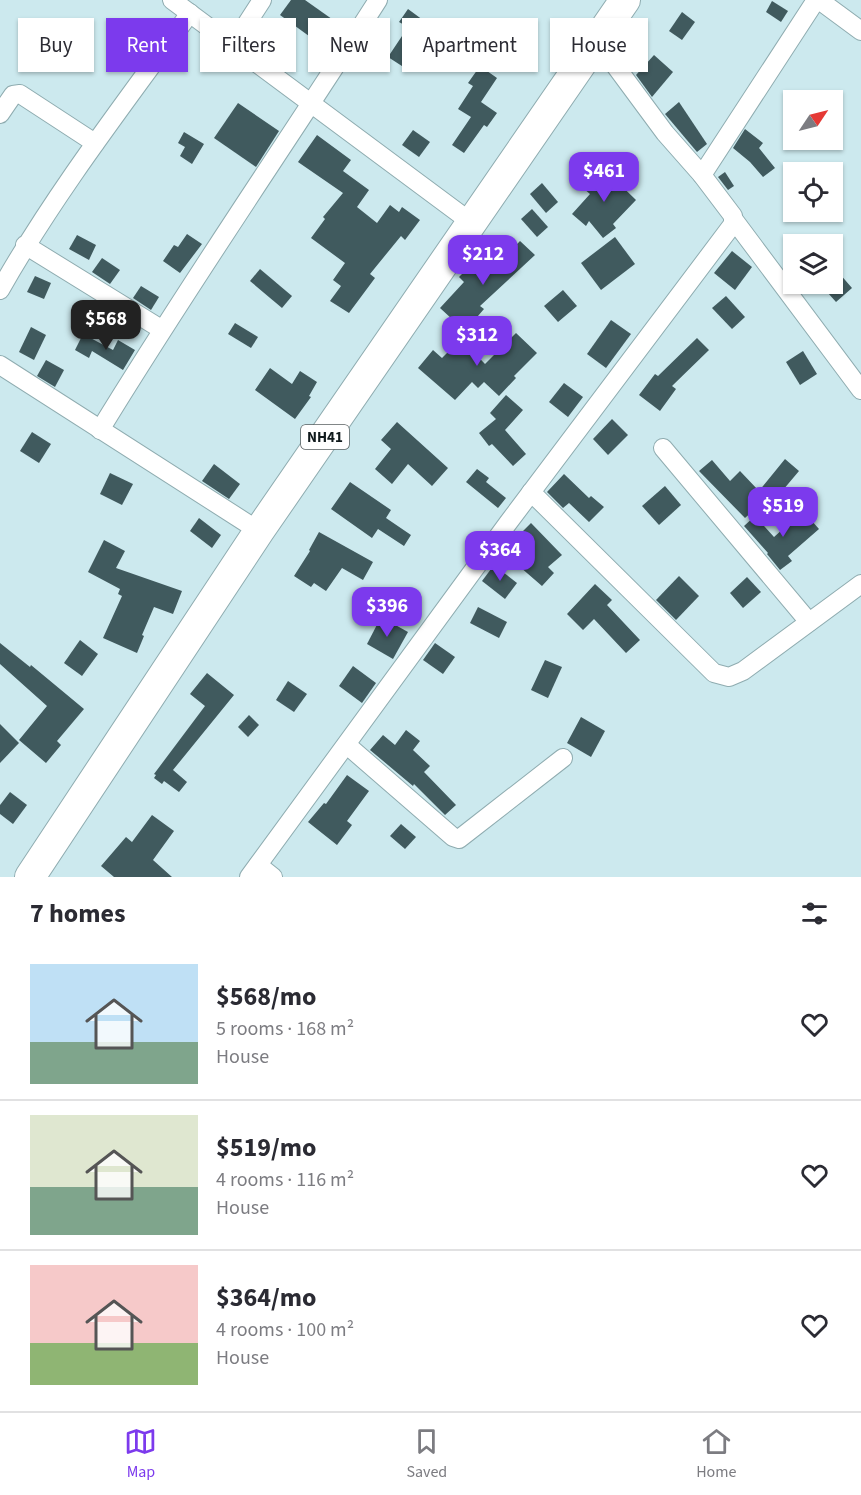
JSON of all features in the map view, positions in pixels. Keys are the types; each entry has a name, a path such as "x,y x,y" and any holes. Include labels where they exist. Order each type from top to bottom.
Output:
{"highway":[{"name":"NH41","path":"609,18 617,2"},
{"name":"NH41","path":"30,877 259,531 576,72"}],"street":[{"path":"172,0 200,20"},
{"path":"250,18 262,0"},
{"path":"100,430 161,329 312,104 378,0"},
{"path":"702,175 817,0 861,31"},
{"path":"0,290 25,245 95,143 190,13"},
{"path":"269,72 472,223"},
{"path":"620,72 665,133 702,175 861,390"},
{"path":"0,114 14,95 20,94 95,143"},
{"path":"273,877 254,871 531,492 734,220"},
{"path":"25,245 161,329"},
{"path":"0,365 259,531"},
{"path":"663,448 810,622"},
{"path":"531,492 714,673 729,678 743,671 861,584"},
{"path":"347,745 453,837 459,838 468,834 563,758"}],"building":[{"path":"291,0 305,0 330,18 308,18 308,35 296,27 296,18 284,18 280,15"},
{"path":"772,1 788,11 781,22 766,12"},
{"path":"408,9 420,18 402,18 402,24 399,22"},
{"path":"682,12 695,22 682,40 669,31"},
{"path":"402,36 402,66 390,58 390,54"},
{"path":"654,55 673,72 652,97 636,75 639,72 648,72 648,62"},
{"path":"476,72 488,72 497,78 481,102 497,113 487,127 484,125 464,153 452,145 471,117 458,109 473,86 468,83"},
{"path":"679,102 707,144 697,152 665,114"},
{"path":"238,103 279,131 256,167 214,138"},
{"path":"745,129 763,143 759,148 775,168 763,177 733,148"},
{"path":"413,130 430,142 419,157 402,145"},
{"path":"184,132 204,144 192,164 180,156 185,147 178,143"},
{"path":"317,135 351,160 343,171 369,190 357,207 377,223 390,205 399,212 402,207 420,220 405,240 401,236 370,274 375,278 349,313 330,301 341,286 333,280 345,263 311,238 325,219 323,217 343,193 298,162"},
{"path":"603,168 636,200 613,224 616,228 603,238 589,221 586,226 572,214 590,194 583,188"},
{"path":"725,172 734,186 728,190 718,177"},
{"path":"542,183 558,202 546,213 530,194"},
{"path":"532,209 548,227 537,237 521,219"},
{"path":"187,234 202,244 180,273 163,261 174,245 178,247"},
{"path":"77,235 96,245 89,260 69,249"},
{"path":"615,237 635,264 601,290 581,263"},
{"path":"520,241 535,255 480,306 484,309 465,331 440,308 464,282 459,277 477,259 491,272"},
{"path":"732,251 752,267 735,290 714,273"},
{"path":"102,258 120,270 110,284 92,272"},
{"path":"260,269 292,296 282,308 250,281"},
{"path":"35,276 51,283 44,299 27,292"},
{"path":"843,278 852,288 836,302 829,294 843,294"},
{"path":"141,286 159,297 151,310 133,298"},
{"path":"563,290 577,306 558,322 544,306"},
{"path":"726,296 745,317 732,329 712,308"},
{"path":"611,320 631,334 606,368 587,354"},
{"path":"235,323 258,337 251,348 228,334"},
{"path":"31,327 46,335 34,360 19,352"},
{"path":"516,333 537,353 514,376 516,378 499,396 484,382 478,388 472,382 455,400 418,368 433,350 442,358 461,339 485,364"},
{"path":"83,334 113,350 118,340 135,350 123,370 92,351 89,358 75,350"},
{"path":"697,338 709,350 672,386 676,389 660,411 639,395 655,374 658,376"},
{"path":"803,351 817,374 800,385 786,362"},
{"path":"46,360 64,370 55,387 37,376"},
{"path":"270,368 292,384 300,371 317,382 309,396 311,397 295,419 255,390"},
{"path":"564,383 583,397 568,417 549,402"},
{"path":"506,395 523,410 505,430 526,454 513,466 492,444 489,446 479,433 496,419 490,413"},
{"path":"612,419 628,435 608,455 593,439"},
{"path":"397,422 448,468 432,486 408,464 392,484 375,469 391,449 381,440"},
{"path":"32,432 51,444 39,463 20,451"},
{"path":"785,459 799,471 783,490 779,487 745,518 699,471 712,460 730,481 740,471 759,491"},
{"path":"214,464 240,484 229,499 202,481"},
{"path":"477,469 489,478 486,482 506,498 498,508 466,482"},
{"path":"110,473 133,484 122,505 100,494"},
{"path":"564,474 589,498 591,496 604,507 589,522 569,503 563,508 547,492"},
{"path":"350,482 391,510 386,518 411,535 404,546 378,529 372,538 331,509"},
{"path":"665,486 681,505 659,525 642,506"},
{"path":"803,511 819,529 788,556 792,561 780,570 744,526 755,516 774,537"},
{"path":"199,518 221,535 212,548 190,531"},
{"path":"531,523 562,555 548,567 554,573 542,586 520,567 534,552 518,536"},
{"path":"319,532 373,562 363,580 342,568 326,591 314,583 311,587 294,576"},
{"path":"104,540 125,551 116,568 182,591 173,614 154,607 137,653 103,638 122,596 118,594 120,589 88,572"},
{"path":"494,565 517,583 505,599 482,581"},
{"path":"679,576 699,596 676,620 656,600"},
{"path":"747,577 761,592 743,608 730,593"},
{"path":"595,584 612,600 607,605 640,640 626,653 594,619 583,630 567,614"},
{"path":"478,607 507,622 499,638 470,623"},
{"path":"381,617 408,632 393,659 367,644"},
{"path":"80,640 98,654 82,676 64,663"},
{"path":"0,643 30,667 31,665 84,709 57,741 61,745 46,763 19,740 47,706 0,664"},
{"path":"435,643 455,657 443,674 423,660"},
{"path":"545,660 562,667 548,698 531,690"},
{"path":"353,666 376,683 362,703 339,686"},
{"path":"207,673 234,695 173,770 187,782 179,792 164,781 162,784 154,778 156,775 154,774 205,706 190,694"},
{"path":"288,681 307,694 294,712 276,700"},
{"path":"249,715 259,725 248,737 238,727"},
{"path":"581,717 605,731 591,757 567,743"},
{"path":"0,724 19,743 0,763"},
{"path":"406,730 420,741 413,750 430,766 424,772 456,805 445,815 414,784 413,786 370,750 383,735 395,745"},
{"path":"347,775 369,791 347,821 352,825 337,845 308,822 324,803 326,804"},
{"path":"10,792 27,805 13,824 0,814 0,805"},
{"path":"152,815 174,831 153,860 172,877 114,877 101,866 126,837 132,842"},
{"path":"401,824 416,837 405,849 390,836"}]}
